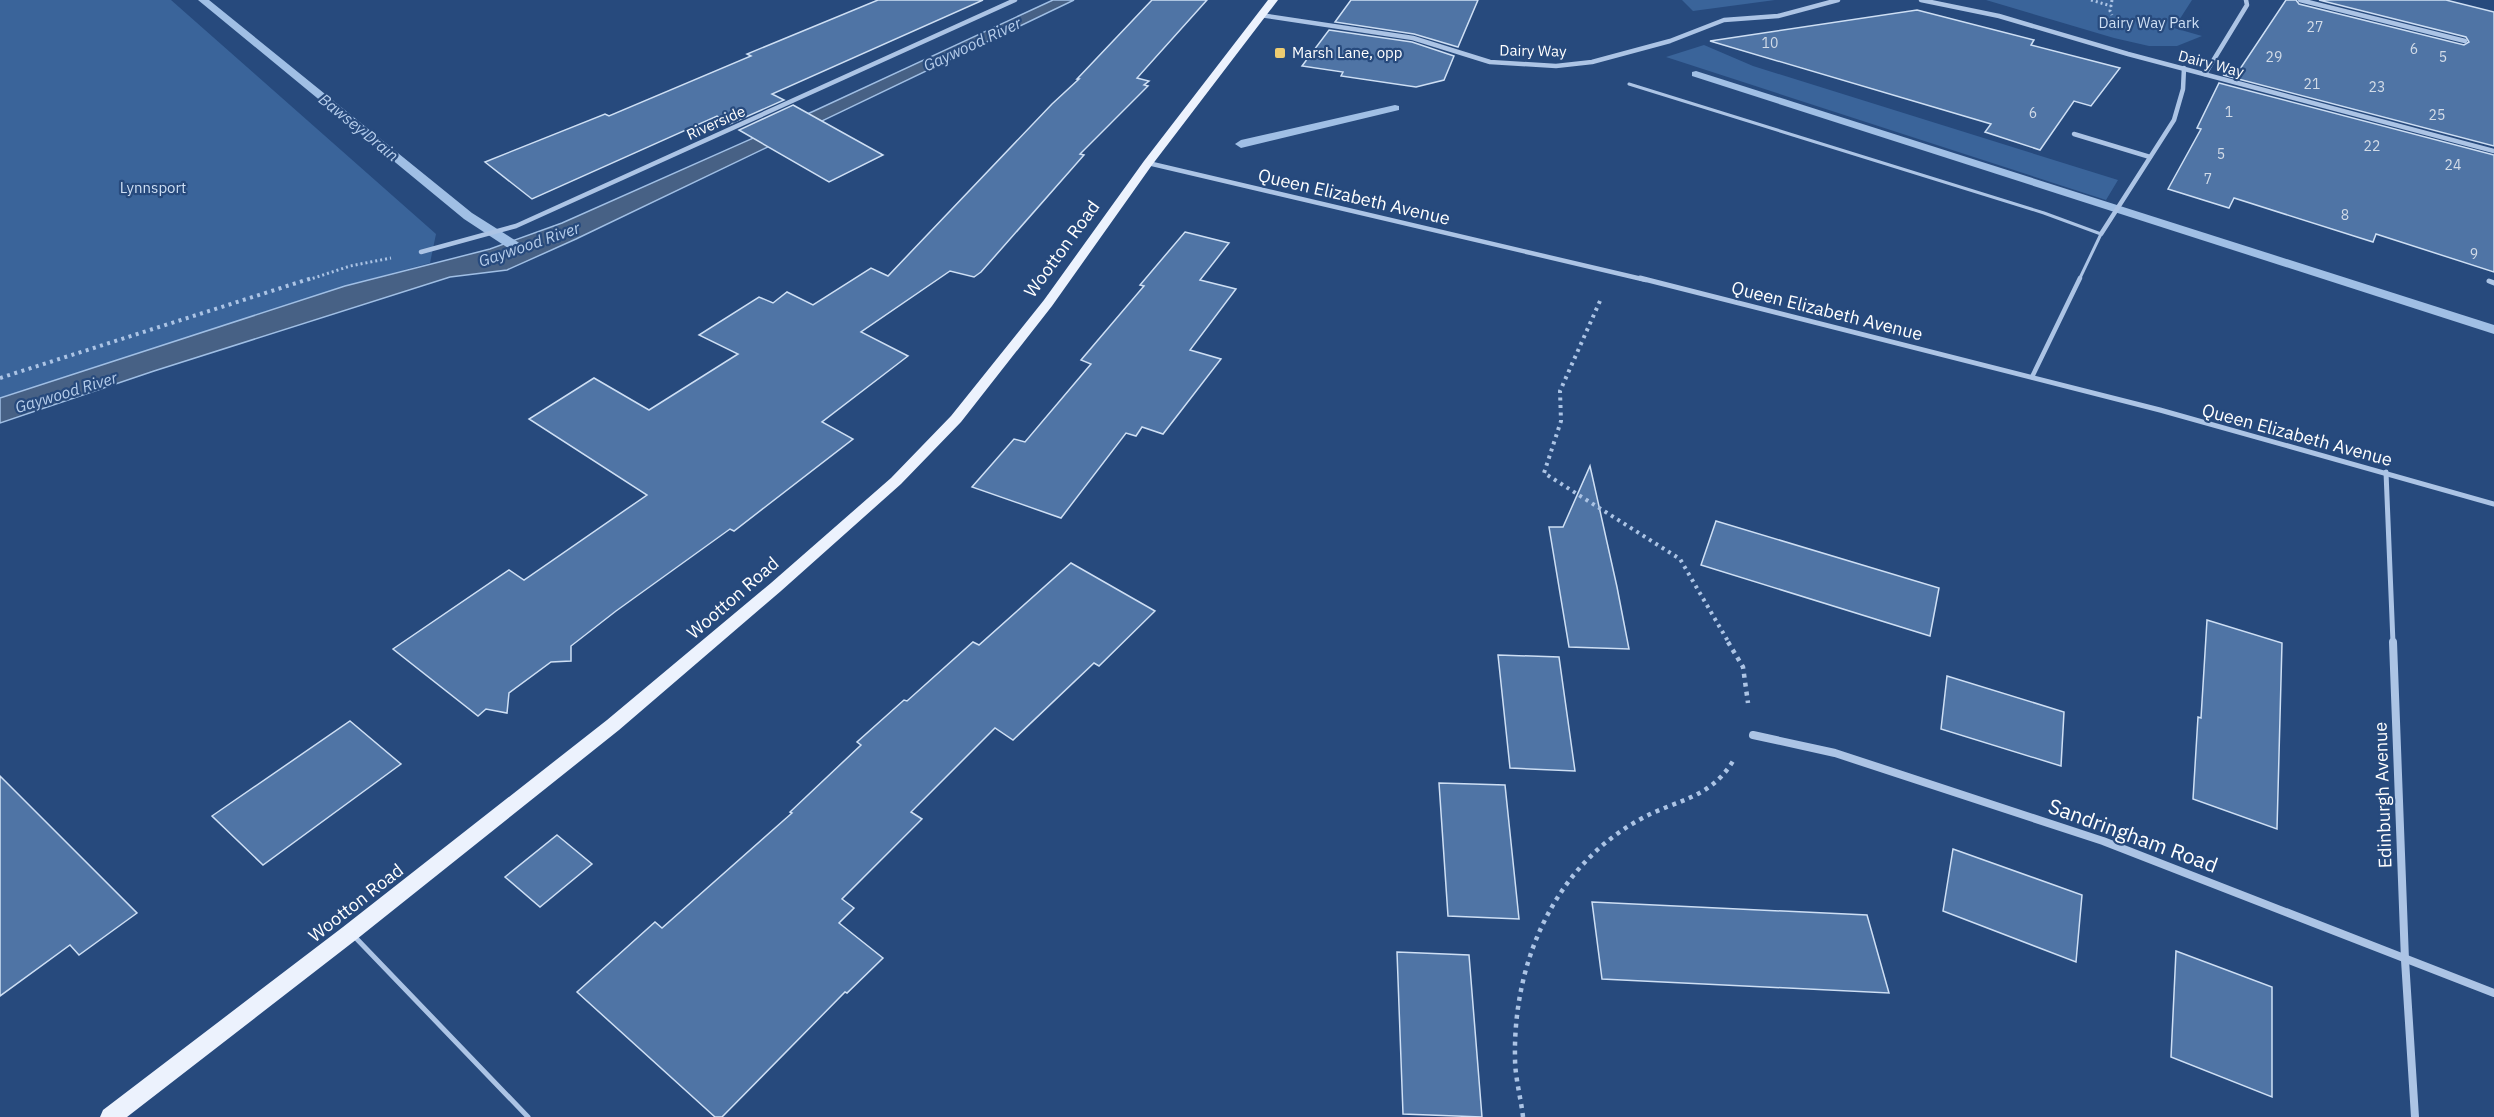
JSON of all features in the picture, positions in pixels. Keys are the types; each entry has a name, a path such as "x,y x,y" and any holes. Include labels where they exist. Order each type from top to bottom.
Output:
{"main road":[{"name":"Wootton Road","path":"110,1117 350,933 613,725 767,595 896,481 956,418 1048,303 1148,163 1273,0"}],"street":[{"name":"Riverside","path":"421,252 516,226 1015,0"},
{"name":"Dairy Way","path":"1260,15 1413,38 1490,62 1556,66 1592,62 1670,41 1724,20 1778,16 1838,0"},
{"name":"Dairy Way","path":"1921,0 1999,16 2494,151"},
{"path":"2205,74 2247,5 2246,0"},
{"path":"2300,0 2465,41"},
{"path":"2102,234 2174,120 2183,89 2184,68"},
{"path":"2074,134 2150,157"},
{"name":"Queen Elizabeth Avenue","path":"1148,163 1613,270 2032,377 2386,472 2494,504"},
{"name":"Edinburgh Avenue","path":"2386,472 2404,960 2415,1117"},
{"name":"Sandringham Road","path":"1753,735 1835,753 2103,842 2494,993"}],"lane":[{"path":"1629,84 2044,213 2102,234 2032,377"},
{"path":"350,933 528,1117"}],"path":[{"path":"2091,0 2111,6"},
{"path":"0,378 350,266 421,252"},
{"path":"1523,1117 1515,1060 1518,998 1529,955 1546,916 1567,879 1597,846 1630,825 1715,785 1753,735 1743,667 1680,559 1544,474 1561,421 1560,391 1613,270"}],"green space":[{"name":"Lynnsport","path":"0,0 171,0 436,234 430,263 345,286 0,398"},
{"path":"1682,0 1775,0 1693,11"},
{"name":"Dairy Way Park","path":"1986,0 2192,0 2174,28 2202,36 2177,46 2149,46 2114,38"},
{"path":"1704,45 1753,66 2118,180 2106,200 1666,57"}],"water":[{"name":"Gaywood River","path":"1053,0 1074,0 507,270 450,277 154,371 0,423 0,398 345,286 490,249 562,223 814,111"}],"building":[{"path":"878,0 983,0 772,94 784,100 730,124 717,116 532,199 485,162 605,114 609,116 751,56 747,54"},
{"path":"1152,0 1207,0 1137,78 1149,81 1144,85 1148,86 1080,154 1084,155 981,272 974,277 950,271 861,332 908,356 822,422 853,439 734,531 730,529 571,646 571,661 551,662 509,693 507,713 486,709 478,716 393,649 509,570 524,580 647,495 529,419 594,378 649,410 738,354 699,335 759,297 773,303 787,292 813,305 871,268 888,276 1052,104 1079,79 1077,79"},
{"path":"1351,0 1478,0 1458,47 1414,34 1335,22"},
{"path":"2286,0 2296,0 2299,4 2464,45 2469,42 2466,37 2319,0 2446,0 2494,12 2494,146 2223,75 2238,72"},
{"path":"1917,10 2034,40 2031,45 2120,68 2091,106 2074,101 2040,150 1985,132 1991,124 1710,41"},
{"path":"1329,30 1412,42 1454,56 1444,80 1416,87 1341,76 1343,72 1302,66"},
{"path":"2219,83 2494,155 2494,272 2376,234 2373,242 2234,198 2229,208 2168,189 2201,129 2197,128"},
{"path":"793,105 883,155 829,182 739,130"},
{"path":"1185,232 1229,243 1200,280 1236,289 1190,350 1221,359 1163,434 1142,427 1136,436 1126,433 1061,518 972,487 1014,439 1025,442 1091,364 1081,360 1144,286 1140,285"},
{"path":"1590,466 1629,649 1569,647 1549,527 1563,527"},
{"path":"1716,521 1939,588 1930,636 1701,565"},
{"path":"1071,563 1155,611 1099,666 1094,663 1013,740 995,728 911,812 922,819 842,899 854,908 839,923 883,958 847,993 845,992 722,1117 715,1117 577,992 655,922 662,928 792,813 790,812 861,745 857,742 904,700 907,701 973,642 979,645"},
{"path":"2207,620 2282,643 2277,829 2193,799"},
{"path":"1498,655 1559,657 1575,771 1510,768"},
{"path":"1947,676 2064,712 2061,766 1941,729"},
{"path":"350,721 401,764 263,865 212,816"},
{"path":"0,776 137,913 79,955 70,945 0,996"},
{"path":"1439,783 1505,785 1519,919 1448,916"},
{"path":"557,835 592,864 540,907 505,877"},
{"path":"1953,849 2082,895 2076,962 1943,911"},
{"path":"1592,902 1867,915 1889,993 1602,979"},
{"path":"2176,951 2272,987 2272,1097 2171,1057"},
{"path":"1397,952 1469,955 1482,1117 1403,1114"}],"waterway":[{"name":"Bawsey Drain","path":"203,0 468,216 519,249"},
{"path":"1696,74 2494,330"},
{"path":"1241,144 1395,108"}],"place":[{"name":"Marsh Lane, opp","path":"1280,53"}]}
